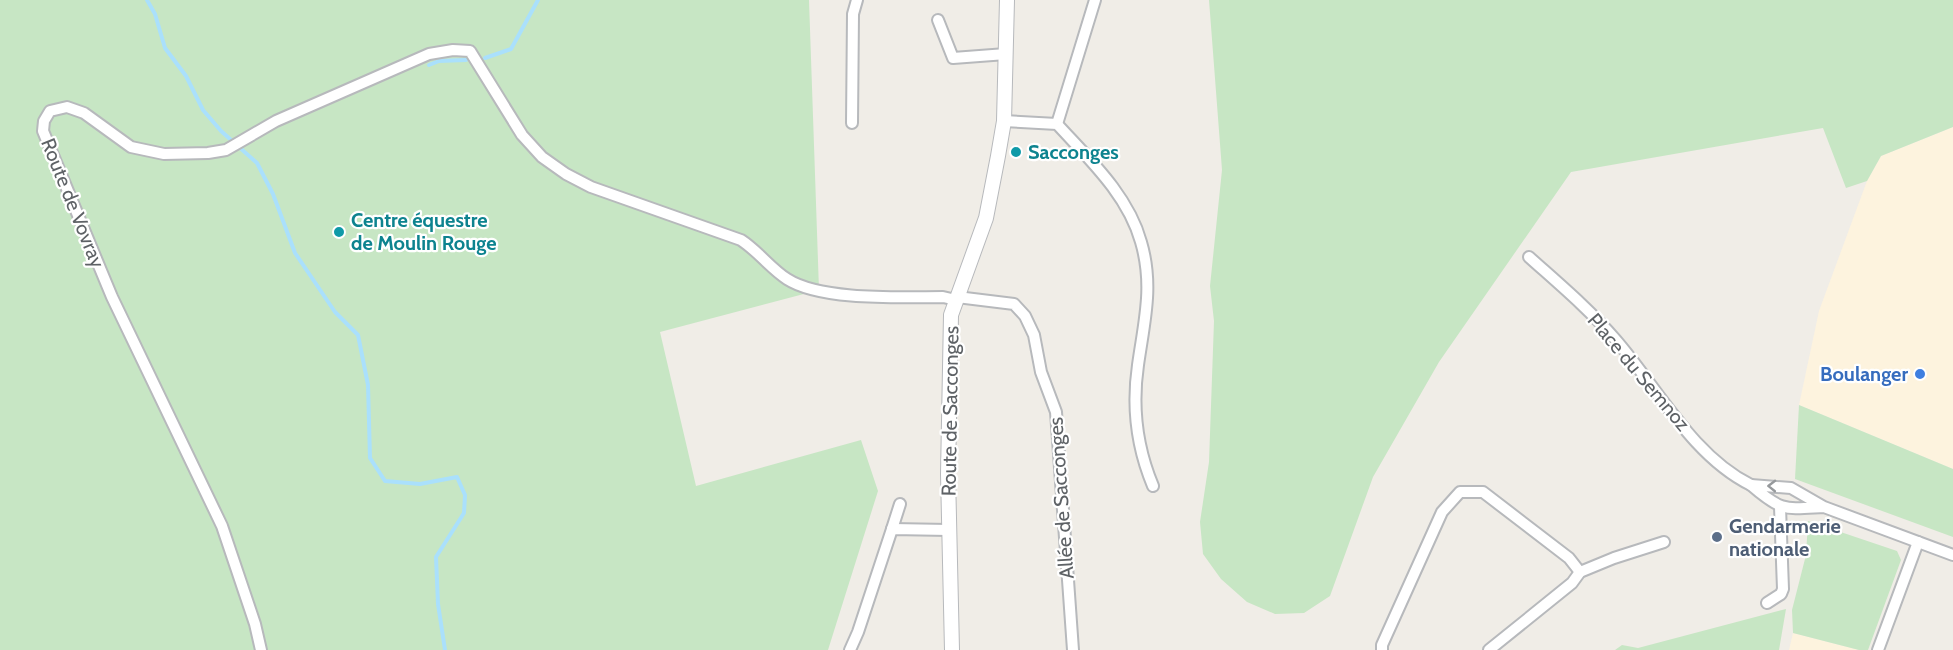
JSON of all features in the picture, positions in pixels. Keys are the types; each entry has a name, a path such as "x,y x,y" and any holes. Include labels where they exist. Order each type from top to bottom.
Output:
{"street":[{"path":"852,123 853,14 857,0"},
{"name":"Route de Sacconges","path":"952,650 951,315 986,218 1004,121 1007,0"},
{"path":"1057,124 1095,0"},
{"path":"938,20 953,58 1006,54"},
{"name":"Route de Vovray","path":"261,650 255,624 222,526 112,297 43,131 44,121 50,111 67,106 84,113 131,147 164,154 195,155 226,150 276,121 429,54 453,50 470,51 522,135 542,157 566,174 591,186 741,240 755,249 785,278 802,287 832,294 956,298"},
{"path":"1004,121 1057,124 1116,192 1141,242 1149,294 1138,364 1136,415 1141,450 1153,486"},
{"name":"Place du Semnoz","path":"1529,257 1587,309 1616,339 1694,438 1721,466 1780,507"},
{"name":"Allée de Sacconges","path":"956,298 1014,304 1025,316 1034,335 1041,372 1056,411 1073,650"},
{"path":"1751,485 1791,488 1824,507 1953,555"},
{"path":"1382,650 1442,512 1460,492 1483,492 1569,558 1580,572"},
{"path":"850,650 900,504"},
{"path":"1767,603 1781,594 1783,589 1780,507 1792,509 1824,507"},
{"path":"892,529 950,530"},
{"path":"1489,650 1572,583 1580,572 1664,542"},
{"path":"1878,650 1918,542"}],"shaded area":[{"path":"1953,127 1953,469 1799,405 1819,311 1867,181 1881,156"},
{"path":"1793,633 1859,650 1789,650"}],"green space":[{"path":"0,0 809,0 819,290 660,332 696,486 861,440 878,491 828,650 0,650"},
{"path":"1209,0 1953,0 1953,127 1881,156 1867,181 1846,188 1823,128 1571,172 1439,362 1373,477 1330,596 1304,613 1275,614 1247,602 1221,579 1203,554 1200,522 1209,462 1214,321 1210,286 1222,170"},
{"path":"1799,405 1953,469 1953,537 1795,479"},
{"path":"1808,521 1897,551 1901,560 1868,650 1859,650 1793,633 1792,610 1806,555"},
{"path":"1786,609 1779,650 1615,650 1622,645 1638,648"}],"waterway":[{"path":"147,0 155,14 165,48 186,76 203,110 221,131 257,163 273,194 295,253 335,312 358,335 368,385 370,458 385,481 420,484 457,477 465,495 464,513 436,557 438,604 445,650"},
{"path":"485,58 511,49 538,0"},
{"path":"429,65 439,61 466,60"}],"place":[{"name":"Sacconges","path":"1016,152"},
{"name":"Centre équestre de Moulin Rouge","path":"339,232"},
{"name":"Boulanger","path":"1920,374"},
{"name":"Gendarmerie nationale","path":"1717,537"}]}
